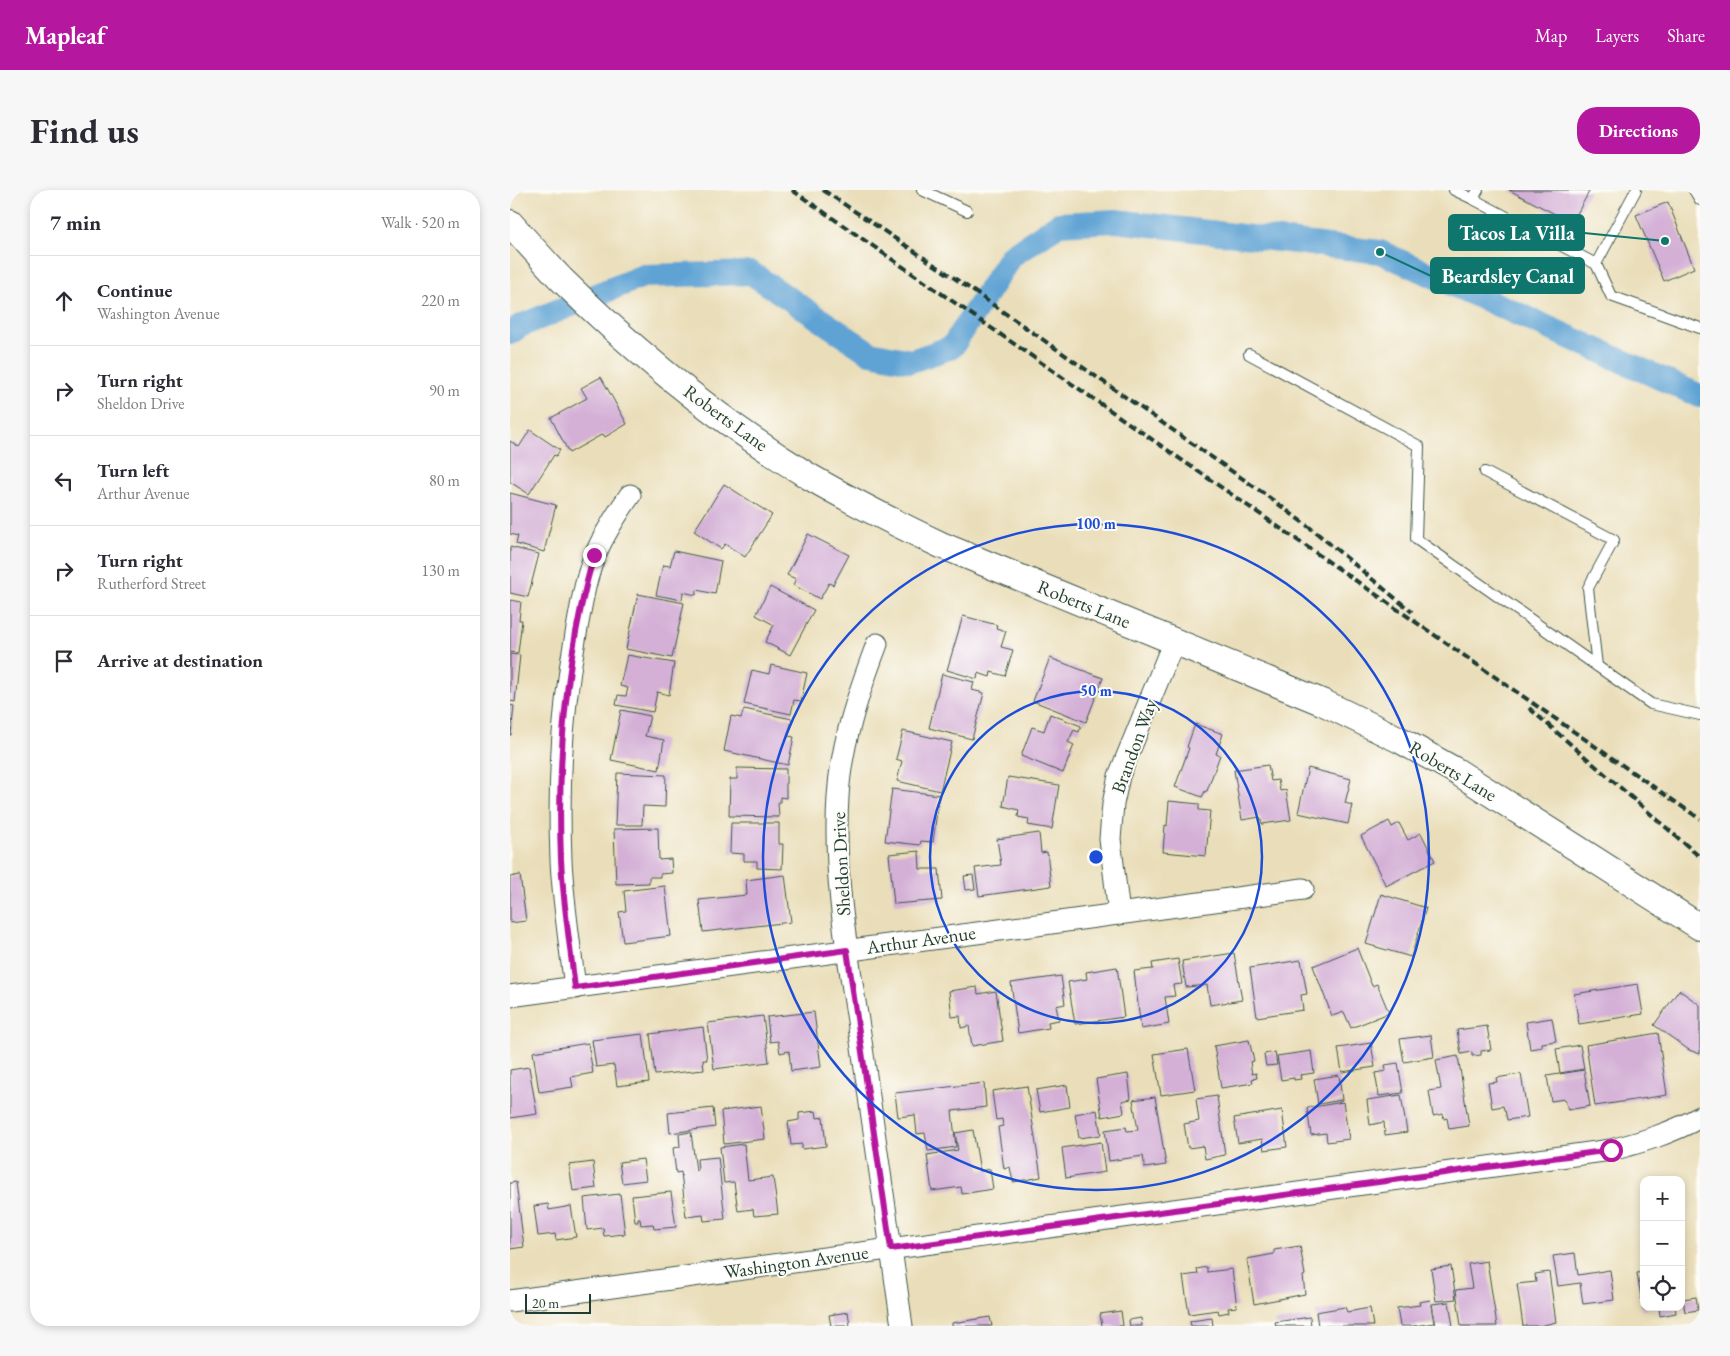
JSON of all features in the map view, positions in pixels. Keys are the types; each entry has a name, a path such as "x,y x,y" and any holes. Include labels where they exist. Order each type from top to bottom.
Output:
{"street":[{"name":"Roberts Lane","path":"510,223 561,278 607,322 671,378 739,430 810,476 884,518 941,545 1324,703 1400,740 1456,771 1700,927"},
{"path":"575,988 561,861 560,794 563,727 571,660 592,563 610,523 630,495"},
{"name":"Brandon Way","path":"1119,914 1110,839 1113,804 1119,776 1174,641"},
{"name":"Sheldon Drive","path":"876,644 856,698 845,747 838,796 836,846 847,950 902,1326"},
{"name":"Arthur Avenue","path":"510,996 1303,889"},
{"name":"Washington Avenue","path":"510,1301 1611,1150 1652,1140 1700,1117"}],"lane":[{"path":"922,190 967,211"},
{"path":"1454,190 1475,194 1596,264 1612,296 1700,328"},
{"path":"1596,264 1636,190"},
{"path":"1694,190 1700,200"},
{"path":"1249,354 1419,446 1416,539 1651,704 1700,715"},
{"path":"1485,472 1614,540 1588,588 1597,666"}],"building":[{"path":"1509,190 1590,190 1572,223"},
{"path":"1668,202 1694,268 1664,281 1636,215"},
{"path":"601,377 627,424 605,437 603,434 569,453 551,418 587,398 581,388"},
{"path":"530,430 560,450 556,456 554,455 529,494 510,482 510,441 519,447"},
{"path":"724,484 772,515 745,557 725,544 721,549 694,531"},
{"path":"510,493 556,505 544,552 516,544 518,536 510,534"},
{"path":"808,534 849,555 833,585 829,583 820,599 793,585 796,579 787,575"},
{"path":"510,547 539,554 528,597 510,593"},
{"path":"674,551 721,561 715,594 697,590 696,595 683,592 682,600 656,595 663,565 670,566"},
{"path":"770,587 814,610 790,655 765,642 774,625 756,615"},
{"path":"638,594 684,603 672,658 626,649"},
{"path":"510,600 521,602 519,620 522,620 518,653 510,652"},
{"path":"963,616 997,625 996,628 1006,631 1001,647 1013,650 1005,676 991,672 990,677 978,673 977,679 947,670"},
{"path":"510,654 520,655 515,702 510,701"},
{"path":"627,655 674,663 669,695 657,692 653,712 616,705 618,695 626,696 628,688 620,686"},
{"path":"1050,658 1103,678 1086,722 1033,701"},
{"path":"771,665 807,673 801,701 794,700 791,714 744,704 752,670 769,674"},
{"path":"942,674 974,682 972,690 984,693 972,739 929,728"},
{"path":"510,705 514,706 511,735 510,735"},
{"path":"744,709 792,719 788,736 794,737 788,765 724,751 731,716 741,718"},
{"path":"621,710 650,716 645,736 664,740 659,770 611,760"},
{"path":"1050,714 1081,726 1079,732 1074,730 1068,742 1074,745 1063,773 1021,756 1032,727 1044,731"},
{"path":"1195,724 1223,734 1216,754 1220,755 1207,791 1205,791 1202,797 1175,787 1189,748 1187,747"},
{"path":"903,731 952,742 940,791 897,781 902,761 896,759"},
{"path":"1268,765 1271,781 1278,780 1280,791 1286,790 1291,820 1262,824 1260,817 1242,820 1234,770"},
{"path":"737,768 786,769 786,798 780,797 780,803 778,803 779,817 729,816 730,779 737,779"},
{"path":"1308,768 1351,779 1345,803 1352,805 1348,824 1298,813"},
{"path":"617,773 666,775 665,807 643,806 642,825 615,825"},
{"path":"1008,777 1059,785 1052,829 1028,825 1029,819 1018,817 1019,810 1003,806"},
{"path":"892,789 939,795 933,842 921,841 920,845 885,841"},
{"path":"1169,801 1199,804 1199,810 1210,811 1206,856 1163,852"},
{"path":"1389,821 1392,827 1399,823 1408,840 1421,833 1435,861 1386,886 1361,836"},
{"path":"731,823 779,823 779,844 783,844 782,869 757,868 757,861 744,861 744,854 730,853"},
{"path":"658,828 659,860 671,859 672,873 660,874 660,877 649,877 649,883 616,884 614,829"},
{"path":"1039,833 1041,853 1047,852 1051,886 979,896 975,868 1001,865 997,839"},
{"path":"919,851 920,869 939,869 942,900 894,904 889,854"},
{"path":"520,875 526,921 510,923 510,877"},
{"path":"785,875 791,922 703,932 699,900 747,895 746,880"},
{"path":"973,875 975,889 966,890 964,876"},
{"path":"665,886 671,936 623,942 619,912 626,911 624,891"},
{"path":"1381,894 1426,908 1411,957 1366,944"},
{"path":"1357,948 1372,986 1377,984 1389,1013 1351,1028 1344,1012 1332,1016 1313,966"},
{"path":"1234,953 1242,1000 1210,1005 1207,985 1186,987 1182,961"},
{"path":"1178,959 1182,984 1173,985 1175,996 1165,997 1169,1024 1141,1029 1134,971 1153,969 1152,963"},
{"path":"1301,960 1307,994 1301,995 1303,1010 1257,1017 1250,968"},
{"path":"1117,967 1124,1017 1075,1024 1068,982 1087,979 1086,972"},
{"path":"1061,976 1065,1004 1056,1006 1059,1020 1048,1022 1049,1028 1018,1033 1011,983"},
{"path":"1638,984 1643,1014 1579,1024 1574,994"},
{"path":"977,987 978,994 996,991 1003,1041 972,1046 969,1026 961,1028 960,1016 952,1017 949,991"},
{"path":"1679,990 1700,1005 1700,1054 1689,1050 1654,1025"},
{"path":"814,1012 821,1067 791,1071 789,1051 780,1053 778,1041 770,1042 767,1017"},
{"path":"763,1016 769,1062 714,1069 708,1023"},
{"path":"1552,1018 1556,1041 1542,1043 1542,1047 1530,1049 1526,1022"},
{"path":"1487,1026 1491,1050 1481,1051 1481,1055 1472,1056 1472,1052 1461,1054 1457,1030"},
{"path":"703,1027 707,1060 703,1060 704,1070 655,1075 650,1034"},
{"path":"1658,1033 1667,1095 1595,1106 1586,1045"},
{"path":"643,1034 649,1082 617,1086 614,1065 596,1067 592,1040"},
{"path":"1431,1035 1434,1057 1404,1062 1400,1039"},
{"path":"1249,1040 1254,1061 1250,1062 1252,1074 1256,1073 1257,1078 1252,1079 1253,1083 1221,1088 1214,1046"},
{"path":"588,1043 593,1073 571,1077 573,1087 539,1092 533,1052"},
{"path":"1371,1043 1375,1067 1342,1072 1338,1048"},
{"path":"1580,1045 1584,1069 1560,1073 1556,1049"},
{"path":"1188,1049 1195,1090 1161,1095 1154,1054"},
{"path":"1311,1051 1314,1073 1300,1075 1301,1079 1281,1080 1277,1056"},
{"path":"1275,1052 1277,1065 1266,1066 1264,1054"},
{"path":"1458,1056 1469,1126 1449,1129 1447,1118 1444,1119 1443,1114 1433,1116 1429,1091 1441,1089 1436,1060"},
{"path":"1398,1063 1403,1093 1379,1096 1375,1073 1386,1071 1385,1065"},
{"path":"529,1067 537,1114 510,1118 510,1070"},
{"path":"1584,1070 1590,1106 1568,1110 1565,1099 1551,1101 1547,1076"},
{"path":"1128,1074 1131,1099 1122,1101 1124,1113 1102,1117 1096,1079"},
{"path":"1521,1074 1528,1117 1507,1120 1503,1106 1492,1108 1488,1083 1497,1082 1496,1078"},
{"path":"1339,1075 1342,1100 1318,1104 1314,1079"},
{"path":"984,1083 986,1107 952,1111 956,1147 928,1151 925,1133 917,1134 915,1115 898,1117 895,1093"},
{"path":"1067,1085 1070,1107 1040,1112 1036,1090"},
{"path":"1027,1086 1041,1177 1013,1182 1010,1167 1004,1169 998,1127 1003,1126 1002,1119 996,1120 992,1091"},
{"path":"1401,1095 1407,1132 1385,1135 1384,1122 1370,1125 1367,1100"},
{"path":"1217,1096 1225,1155 1205,1159 1203,1146 1188,1148 1184,1124 1199,1121 1196,1099"},
{"path":"1155,1097 1166,1165 1145,1168 1143,1156 1109,1161 1105,1130 1126,1127 1127,1131 1138,1130 1133,1100"},
{"path":"1343,1102 1349,1139 1327,1142 1326,1133 1311,1135 1307,1108"},
{"path":"761,1106 765,1139 724,1144 721,1111"},
{"path":"713,1108 715,1127 670,1133 668,1113"},
{"path":"1097,1110 1101,1135 1079,1138 1075,1114"},
{"path":"1282,1110 1287,1147 1264,1150 1262,1139 1238,1143 1234,1118"},
{"path":"816,1111 817,1118 823,1117 826,1146 802,1149 802,1144 791,1145 788,1122 799,1120 799,1113"},
{"path":"973,1130 980,1171 990,1169 993,1189 962,1194 961,1187 932,1191 927,1155 958,1150 955,1133"},
{"path":"691,1132 696,1171 698,1170 697,1159 718,1157 725,1219 704,1221 703,1215 686,1217 681,1172 676,1173 673,1148 680,1147 679,1134"},
{"path":"1101,1142 1105,1172 1066,1178 1062,1148"},
{"path":"744,1144 748,1180 773,1177 778,1214 754,1216 753,1209 738,1211 734,1182 724,1183 720,1147"},
{"path":"643,1159 646,1180 622,1183 619,1162"},
{"path":"593,1162 596,1188 573,1191 569,1165"},
{"path":"516,1182 524,1247 510,1249 510,1183"},
{"path":"671,1192 676,1227 654,1229 653,1224 641,1225 640,1219 638,1219 638,1222 635,1222 632,1196"},
{"path":"620,1194 625,1234 604,1236 603,1228 587,1230 584,1198"},
{"path":"548,1204 549,1210 571,1206 576,1237 556,1240 555,1234 538,1236 534,1206"},
{"path":"1300,1246 1305,1275 1303,1276 1305,1294 1254,1304 1247,1259 1274,1254 1274,1250"},
{"path":"1575,1253 1578,1275 1610,1270 1614,1300 1583,1304 1580,1283 1558,1286 1553,1256"},
{"path":"1487,1261 1497,1326 1461,1326 1456,1290 1472,1288 1468,1264"},
{"path":"1451,1266 1456,1299 1436,1301 1431,1269"},
{"path":"1207,1267 1207,1272 1232,1269 1237,1307 1228,1308 1229,1312 1219,1314 1218,1310 1189,1314 1183,1276 1198,1274 1197,1269"},
{"path":"1549,1272 1556,1322 1540,1326 1523,1326 1517,1284 1536,1282 1535,1274"},
{"path":"1637,1273 1640,1273 1640,1292"},
{"path":"1696,1297 1698,1310 1685,1312 1685,1299"},
{"path":"1430,1300 1434,1323 1400,1326 1397,1308 1420,1305 1419,1302"},
{"path":"1449,1302 1453,1326 1436,1326 1432,1304"},
{"path":"1345,1307 1347,1312 1370,1308 1373,1326 1318,1326 1316,1312"},
{"path":"1121,1311 1123,1326 1102,1326 1100,1314"},
{"path":"1659,1311 1676,1311 1676,1313 1660,1316"},
{"path":"848,1312 850,1326 831,1326 829,1315"},
{"path":"990,1317 992,1326 952,1326 952,1323"},
{"path":"1310,1317 1311,1326 1276,1326 1275,1322"},
{"path":"1141,1318 1142,1326 1130,1326 1129,1320"},
{"path":"1212,1318 1213,1326 1191,1326 1190,1321"}],"waterway":[{"path":"510,333 520,326 643,276 751,273 870,353 911,361 952,347 1011,256 1059,224 1116,221 1380,252 1700,396"}],"railway":[{"path":"792,190 1700,819"},
{"path":"823,190 966,286 1266,495 1313,530 1412,612"},
{"path":"1529,708 1700,857"}],"place":[{"name":"Tacos La Villa","path":"1665,241"},
{"name":"Beardsley Canal","path":"1380,252"}],"route":[{"path":"594,555 571,660 563,727 560,794 561,861 575,988 847,950 891,1249 1611,1150"}]}
